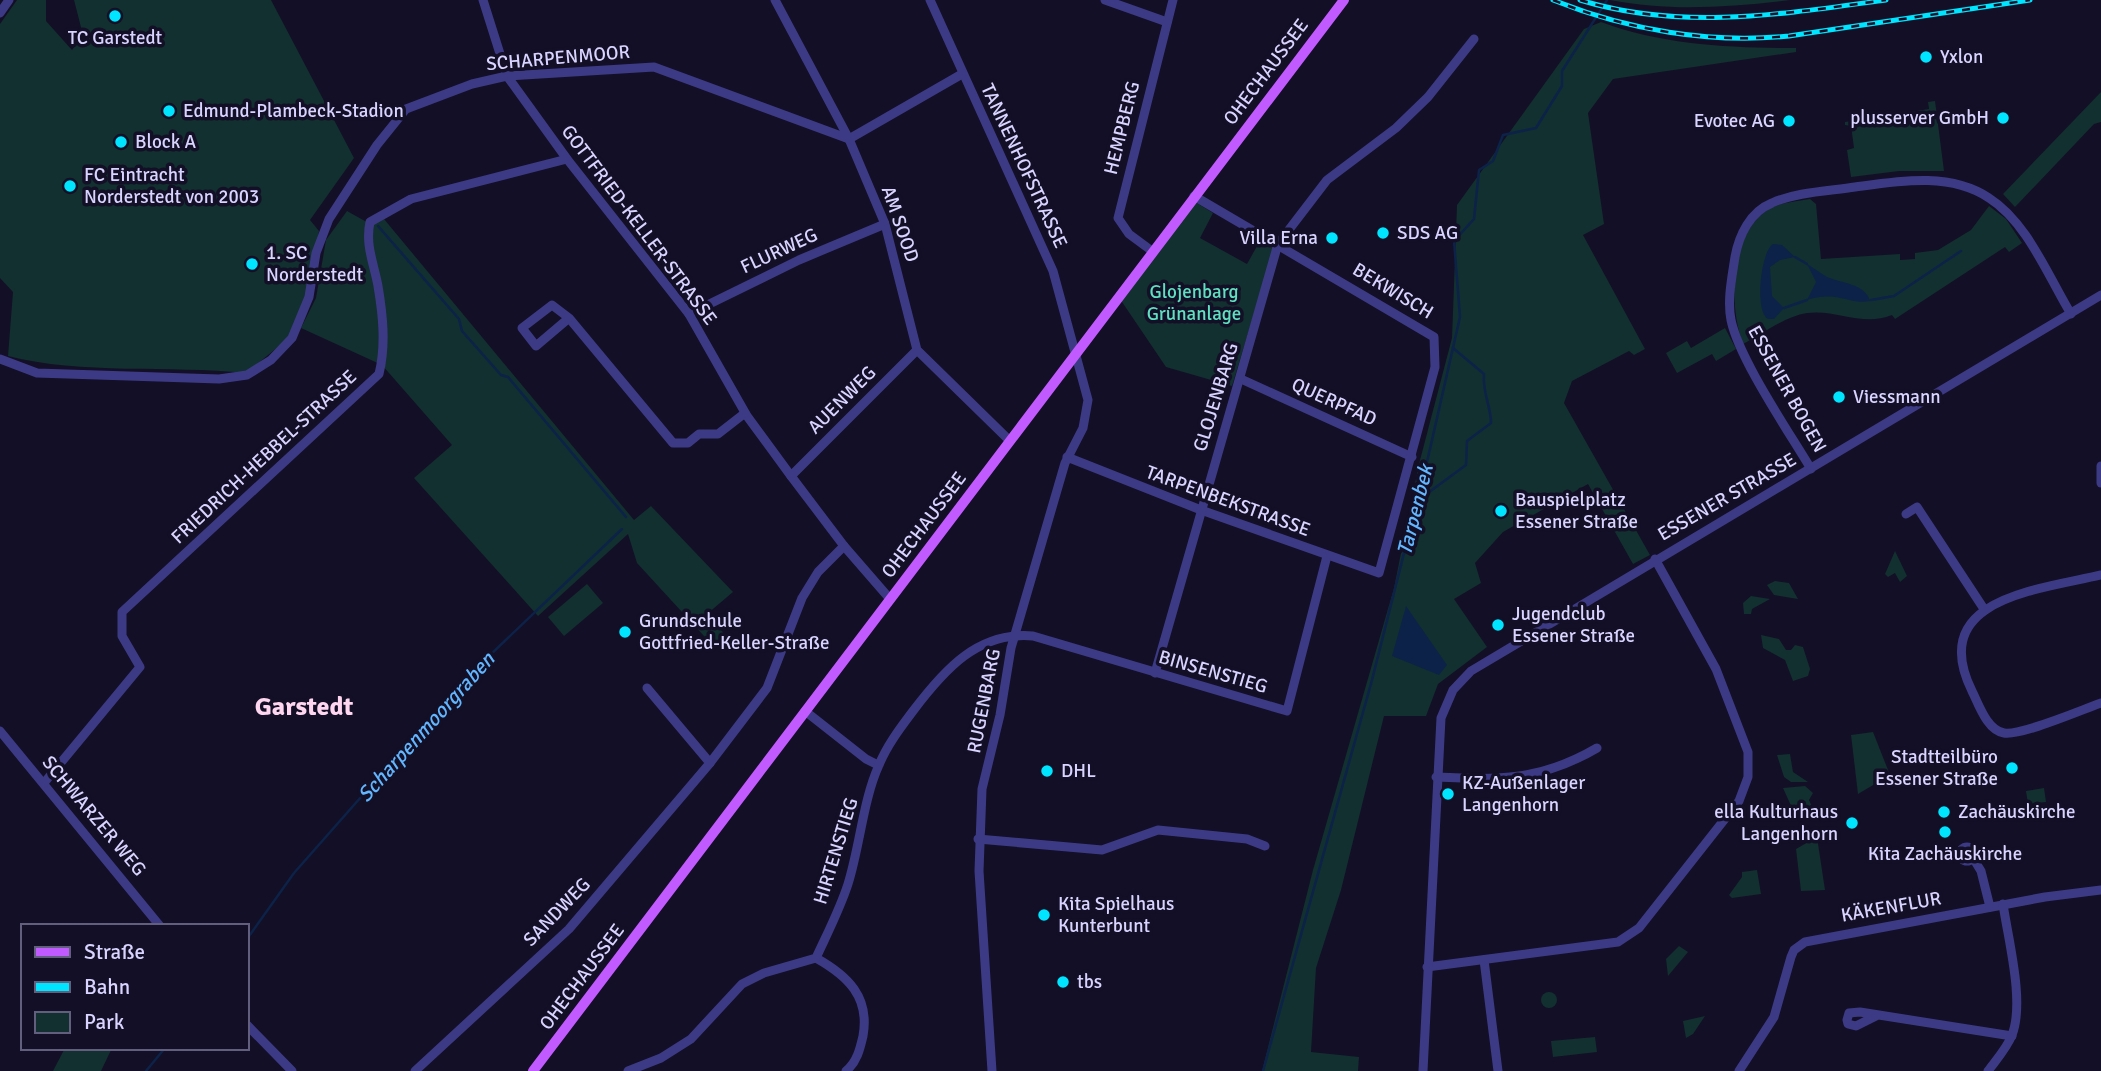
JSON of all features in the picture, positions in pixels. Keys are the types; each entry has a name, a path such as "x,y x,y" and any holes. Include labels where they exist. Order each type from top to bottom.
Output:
{"main road":[{"name":"OHECHAUSSEE","path":"533,1071 1344,0"}],"street":[{"path":"0,12 9,0"},
{"name":"GOTTFRIED-KELLER-STRASSE","path":"483,0 508,76 567,159 689,314 745,413 791,476 844,546 890,598"},
{"name":"AM SOOD","path":"775,0 849,139 885,224 917,350"},
{"name":"TANNENHOFSTRASSE","path":"930,0 1053,271 1076,351"},
{"path":"1105,0 1167,22"},
{"name":"HEMPBERG","path":"1152,251 1129,234 1118,218 1172,0"},
{"name":"GLOJENBARG","path":"1155,673 1278,244 1327,180 1396,128 1428,97 1474,39"},
{"name":"SCHARPENMOOR","path":"0,359 37,373 219,379 247,375 271,360 292,338 309,297 316,253 329,219 377,145 406,109 472,84 508,76 654,67 849,139"},
{"path":"849,139 962,74"},
{"name":"FRIEDRICH-HEBBEL-STRASSE","path":"44,783 140,667 122,636 121,612 379,374 384,350 378,286 367,237 370,222 411,200 567,159"},
{"name":"ESSENER BOGEN","path":"1811,469 1738,342 1730,318 1730,292 1738,242 1748,223 1766,206 1787,198 1892,182 1937,181 1968,188 1990,198 2010,216 2071,314"},
{"name":"BEKWISCH","path":"1194,196 1434,337 1435,367 1379,573"},
{"name":"FLURWEG","path":"689,314 799,260 885,224"},
{"name":"ESSENER STRASSE","path":"1423,1071 1441,718 1458,683 1497,655 1655,559 2101,295"},
{"path":"569,318 536,346 522,328 552,305 569,318 673,443 688,443 699,434 718,433 745,413"},
{"path":"917,350 1010,441"},
{"name":"AUENWEG","path":"791,476 917,350"},
{"name":"RUGENBARG","path":"992,1071 978,839 982,789 1016,634 1066,457 1087,414 1088,400 1076,351"},
{"name":"QUERPFAD","path":"1241,379 1412,457"},
{"name":"TARPENBEKSTRASSE","path":"1066,457 1201,510 1379,573"},
{"path":"2101,466 2101,482"},
{"path":"1906,514 1917,507 1984,610"},
{"name":"SANDWEG","path":"415,1071 569,929 710,763 767,688 802,598 818,572 844,546"},
{"name":"BINSENSTIEG","path":"1016,634 1033,636 1287,711 1327,556"},
{"path":"1427,967 1609,945 1628,936 1644,921 1744,792 1748,777 1748,752 1735,716 1716,669 1655,559"},
{"path":"2101,575 2049,587 1984,610 1962,637 1962,668 1990,725 2002,733 2018,732 2101,703"},
{"name":"HIRTENSTIEG","path":"816,958 848,886 878,765 899,730 948,668 970,650 990,640 1016,634"},
{"path":"647,688 710,763"},
{"path":"805,711 866,759 878,765"},
{"name":"SCHWARZER WEG","path":"0,731 158,924"},
{"path":"1436,777 1522,778 1547,772 1597,748"},
{"path":"978,839 1102,850 1158,830 1247,839 1265,846"},
{"path":"1973,858 1981,872 1990,907"},
{"name":"KÄKENFLUR","path":"1739,1071 1774,1017 1791,957 1800,945 1876,927 2101,890"},
{"path":"1987,1071 2012,1036 2016,1003 2003,904"},
{"path":"628,1071 661,1058 691,1039 742,984 764,973 816,958 841,971 853,984 863,1005 865,1024 860,1049 846,1071"},
{"path":"1483,960 1498,1071"},
{"path":"1878,1015 2012,1036"},
{"path":"248,1026 292,1071"}],"green space":[{"path":"17,0 46,0 46,21 72,50 83,35 74,0 271,0 354,158 310,220 319,231 306,296 290,337 246,373 65,366 8,356 13,292 0,278 0,24"},
{"path":"1610,0 1790,0 1746,5 1678,7"},
{"path":"1601,22 1648,36 1697,44 1796,48 1796,52 1613,79 1588,113 1604,224 1583,235 1645,349 1634,355 1629,351 1572,381 1564,403 1650,555 1633,564 1588,484 1503,532 1475,563 1481,583 1454,599 1487,647 1438,684 1426,716 1384,716 1341,890 1316,968 1311,1052 1359,1057 1358,1071 1262,1071 1313,870 1394,588 1419,464 1452,338 1457,205 1584,29"},
{"path":"2101,92 2101,122 2094,124 2015,207 2003,194"},
{"path":"1935,101 1944,171 1899,171 1851,177 1847,150 1854,148 1851,126 1845,125 1845,122 1929,109 1928,102"},
{"path":"1810,199 1816,204 1821,259 1900,254 1900,260 1915,259 1915,253 1938,250 1971,230 1989,206 2006,219 2022,243 2009,252 2005,247 1895,319 1892,315 1860,319 1829,313 1807,313 1783,321 1743,344 1738,328 1734,289 1740,249 1758,218 1773,207"},
{"name":"Glojenbarg Grünanlage","path":"1195,202 1213,213 1200,238 1247,264 1261,239 1274,247 1232,386 1166,367 1120,299"},
{"path":"347,211 372,225 384,219 634,520 651,506 733,592 707,614 728,638 715,648 637,563 628,534 538,616 414,478 452,445 382,365 301,328 316,298 326,240"},
{"path":"1725,328 1736,349 1716,361 1712,354 1677,373 1666,353 1687,341 1691,348"},
{"path":"1895,551 1907,576 1900,582 1895,573 1888,577 1885,574"},
{"path":"1775,581 1789,583 1798,599 1774,595 1767,585"},
{"path":"587,584 603,603 564,636 548,617"},
{"path":"1751,596 1770,599 1752,609 1751,614 1744,614 1743,603"},
{"path":"1761,635 1779,639 1786,650 1791,650 1795,645 1803,647 1810,669 1808,676 1793,681 1785,660 1763,648"},
{"path":"1873,732 1890,775 1858,794 1851,735"},
{"path":"1790,754 1793,772 1808,782 1791,782 1784,777 1777,755"},
{"path":"1805,786 1813,793 1809,800 1813,809 1797,819 1783,788"},
{"path":"2044,788 2046,802 2028,804 2026,791"},
{"path":"1817,837 1825,890 1801,891 1796,849"},
{"path":"1757,870 1761,894 1732,898 1729,895 1742,877 1742,872"},
{"path":"1679,946 1688,952 1668,976 1666,959"},
{"path":"1549,992 1557,1000 1549,1008 1541,1000"},
{"path":"1705,1016 1693,1034 1686,1038 1683,1021"},
{"path":"1595,1037 1597,1052 1553,1057 1551,1041"},
{"path":"64,1050 111,1050 101,1071 53,1071"}],"water":[{"path":"1773,244 1782,245 1795,257 1780,260 1770,267 1772,296 1784,308 1774,319 1768,319 1761,305 1760,294 1762,269"},
{"path":"1807,264 1827,277 1864,291 1870,301 1827,296 1807,300 1816,282"},
{"path":"1406,606 1447,665 1439,675 1392,656"}],"waterway":[{"name":"Tarpenbek","path":"1263,1071 1372,680 1427,462 1460,317 1454,241 1474,219 1479,170 1493,161 1503,135 1536,128 1562,86 1562,71 1607,0"},
{"name":"Scharpenmoorgraben","path":"378,226 459,319 462,331 501,375 508,377 626,517"},
{"path":"1871,300 1894,296 1961,251"},
{"path":"1795,257 1807,264"},
{"path":"1784,308 1807,300"},
{"path":"1417,501 1466,465 1467,441 1491,423 1484,374 1453,348"},
{"name":"Scharpenmoorgraben","path":"248,938 294,873 466,678 622,529"},
{"name":"Scharpenmoorgraben","path":"146,1071 163,1050"}],"railway":[{"path":"1553,0 1639,27 1729,38 1789,36 2030,0"},
{"path":"1580,0 1656,15 1694,17 1771,14 1886,0"}],"place":[{"name":"TC Garstedt","path":"115,16"},
{"name":"Yxlon","path":"1926,57"},
{"name":"Edmund-Plambeck-Stadion","path":"169,111"},
{"name":"plusserver GmbH","path":"2003,118"},
{"name":"Evotec AG","path":"1789,121"},
{"name":"Block A","path":"121,142"},
{"name":"FC Eintracht Norderstedt von 2003","path":"70,186"},
{"name":"SDS AG","path":"1383,233"},
{"name":"Villa Erna","path":"1332,238"},
{"name":"1. SC Norderstedt","path":"252,264"},
{"name":"Viessmann","path":"1839,397"},
{"name":"Bauspielplatz Essener Straße","path":"1501,511"},
{"name":"Jugendclub Essener Straße","path":"1498,625"},
{"name":"Grundschule Gottfried-Keller-Straße","path":"625,632"},
{"name":"Stadtteilbüro Essener Straße","path":"2012,768"},
{"name":"DHL","path":"1047,771"},
{"name":"KZ-Außenlager Langenhorn","path":"1448,794"},
{"name":"Zachäuskirche","path":"1944,812"},
{"name":"ella Kulturhaus Langenhorn","path":"1852,823"},
{"name":"Kita Zachäuskirche","path":"1945,832"},
{"name":"Kita Spielhaus Kunterbunt","path":"1044,915"},
{"name":"tbs","path":"1063,982"}],"district":[{"name":"Garstedt","path":"304,707"}]}
